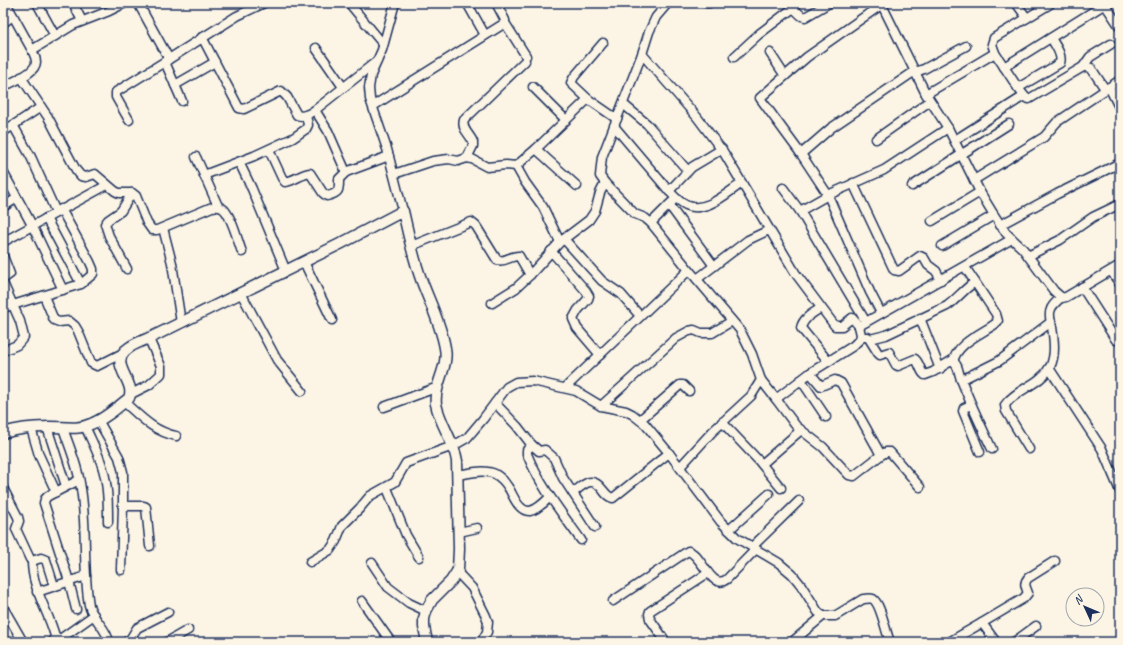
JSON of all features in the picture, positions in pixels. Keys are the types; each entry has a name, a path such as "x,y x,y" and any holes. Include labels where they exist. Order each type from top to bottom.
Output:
{"street":[{"path":"3,88 31,71 35,66 36,61 32,50 6,3"},
{"path":"37,3 55,36"},
{"path":"73,3 82,21"},
{"path":"32,50 82,21 109,11 124,3"},
{"path":"138,3 167,60 182,101"},
{"path":"129,120 116,97 116,92 237,16 264,3"},
{"path":"349,3 383,44"},
{"path":"395,3 383,44 371,75 369,88 394,174 416,264 445,347 446,357 436,398 437,406 456,456 458,475 459,562 457,572 446,587 432,600 426,611 424,627 427,642"},
{"path":"467,3 485,35"},
{"path":"467,158 473,146 473,142 464,128 464,120 526,58 505,23 506,20 496,3"},
{"path":"668,3 652,24 648,32 642,54 602,157 600,176 635,214 645,218 651,223 740,330 752,354 761,380 801,430 814,439 845,472 852,477 881,455 886,452 890,452 920,487"},
{"path":"734,56 758,34 792,9 796,10 801,16 805,17 829,3"},
{"path":"1016,3 1027,18"},
{"path":"881,313 870,292 828,195 801,154 760,98 807,57 881,4 928,98 955,140 980,192 1000,225 1023,249 1054,291 1061,297"},
{"path":"1050,4 992,41 992,48 1024,96 1030,99 1034,97 1083,67 1090,57 1111,44"},
{"path":"1004,67 1104,4 1120,25"},
{"path":"3,23 13,16"},
{"path":"373,106 505,23"},
{"path":"202,38 239,108 242,110 281,91 287,97 297,115 306,115 315,110 377,61"},
{"path":"1018,88 1060,63 1060,56 1051,38"},
{"path":"603,43 572,80 572,85 616,122 669,191 687,206 702,207 708,205 742,183"},
{"path":"801,154 831,128 915,71 924,69 966,46"},
{"path":"316,48 343,87"},
{"path":"770,53 785,76"},
{"path":"876,139 928,98 995,53"},
{"path":"642,54 698,117 722,149 796,274 835,326 842,326 852,318 862,324"},
{"path":"175,85 215,62"},
{"path":"1083,67 1087,66 1091,68 1107,88 1120,109"},
{"path":"21,77 57,133 79,175 86,177 95,174 119,193 132,193 136,196 152,230 163,228 218,206"},
{"path":"974,180 1044,137 1057,122 1120,80"},
{"path":"533,87 566,120"},
{"path":"955,140 1024,96"},
{"path":"394,174 433,161 449,159 458,161 467,158 472,159 487,167 506,165 516,166 588,99"},
{"path":"623,104 647,124 688,171"},
{"path":"3,132 41,106"},
{"path":"315,110 328,131 344,174"},
{"path":"204,175 269,150 303,132 308,125 306,115"},
{"path":"912,186 1009,124"},
{"path":"3,308 81,284 92,276 94,272 58,211 13,125"},
{"path":"800,211 828,195 884,170 948,128"},
{"path":"536,149 577,186"},
{"path":"669,191 698,162 722,149"},
{"path":"269,150 285,182 310,173 325,195 336,192 340,188 339,182 344,174"},
{"path":"332,181 344,174 389,156"},
{"path":"196,157 218,206 227,214 242,252"},
{"path":"239,162 252,189 286,271"},
{"path":"1000,225 1120,162"},
{"path":"516,166 525,182 543,207 562,240 602,281 621,294 640,316"},
{"path":"3,172 32,225 63,290"},
{"path":"492,303 516,288 562,240 589,220 605,183"},
{"path":"853,183 894,270 898,271 920,256 924,258 936,271 941,280"},
{"path":"3,242 107,185"},
{"path":"784,188 800,211 862,324 860,339"},
{"path":"932,221 980,192"},
{"path":"127,268 108,236 105,224 108,220 121,211 132,193"},
{"path":"3,207 17,198"},
{"path":"651,223 676,198"},
{"path":"1028,256 1060,240 1093,217 1120,204"},
{"path":"669,205 714,266"},
{"path":"44,296 54,320 59,322 69,321 75,326 91,363 97,366 123,353 132,345 149,339 403,211"},
{"path":"942,246 994,215"},
{"path":"46,218 81,284"},
{"path":"411,246 471,222 476,226 497,260 503,261 514,256 519,256 530,275"},
{"path":"163,228 172,263 181,323"},
{"path":"697,279 748,240 769,230"},
{"path":"862,324 1012,239"},
{"path":"552,251 589,296 573,319 577,328 600,356"},
{"path":"3,256 10,274 3,279"},
{"path":"304,262 332,320"},
{"path":"1029,449 1006,411 1005,405 1012,398 1040,378 1049,368 1054,355 1050,313 1051,309 1061,297 1066,297 1120,265"},
{"path":"953,362 956,354 963,346 996,324 998,321 996,314 965,267"},
{"path":"565,388 689,270"},
{"path":"1111,270 1120,284"},
{"path":"870,339 886,335 953,302 967,287 975,282"},
{"path":"3,283 22,326 24,337 17,345 3,351"},
{"path":"1082,287 1116,340 1120,341"},
{"path":"241,293 277,360 302,391"},
{"path":"821,308 805,320 802,323 801,328 828,361"},
{"path":"920,318 940,368"},
{"path":"601,406 676,338 694,330 701,333 712,333 732,321"},
{"path":"961,380 999,361 1051,322"},
{"path":"776,399 810,373 865,336 870,339 878,353 889,352 896,365 901,365 915,359 918,362 923,374 928,374 951,361 953,362"},
{"path":"3,433 31,428 75,428 85,426 98,420 149,385 161,374 161,366 149,339"},
{"path":"123,353 120,359 120,366 130,389 128,398"},
{"path":"953,362 956,364 971,405 992,448"},
{"path":"1049,368 1102,449 1120,492"},
{"path":"810,373 821,386 827,385 835,380 841,383 881,455"},
{"path":"680,467 722,422 751,396 761,380"},
{"path":"801,380 826,417"},
{"path":"310,562 330,550 342,526 370,496 395,482 404,465 409,461 462,442 473,432 506,387 516,382 533,381 565,388 580,393 601,406 626,411 632,414 640,420 670,453 729,530 737,538 779,563 792,574 801,585 818,612 823,616 835,616 863,599 873,599 880,611 890,642"},
{"path":"640,420 680,385 685,386 689,391"},
{"path":"384,407 438,387"},
{"path":"128,398 152,426 166,434 176,436"},
{"path":"495,403 517,426 531,444 539,451 545,450 550,454 563,478 595,527"},
{"path":"971,405 964,408 963,411 980,452"},
{"path":"98,420 114,447 121,464 123,478 122,570"},
{"path":"722,422 762,464 781,488"},
{"path":"85,426 104,470 108,497 108,522"},
{"path":"46,427 66,486"},
{"path":"31,428 39,455 56,492"},
{"path":"63,428 79,480 84,528 86,576 90,607 94,616 108,637 109,642"},
{"path":"762,464 801,430"},
{"path":"531,444 527,450 527,454 538,478 550,498 581,540"},
{"path":"573,493 591,481 598,484 608,496 613,498 670,453"},
{"path":"458,475 482,472 493,473 506,483 517,503 529,511 534,510 550,498"},
{"path":"76,609 70,581 44,503 48,496 79,480"},
{"path":"3,488 18,517 19,521 16,529 32,561 32,569 38,592 54,629 55,636 53,642"},
{"path":"386,488 406,535 419,557"},
{"path":"729,530 769,494"},
{"path":"613,600 688,551 693,554 715,580 724,582 799,501"},
{"path":"123,506 144,506 146,508 150,546"},
{"path":"459,532 476,528"},
{"path":"32,561 42,558 46,560 54,586"},
{"path":"949,642 1024,598 1028,593 1025,581 1031,575 1055,561"},
{"path":"372,563 388,587 409,603 426,611"},
{"path":"457,572 472,588 486,616 488,622 487,632 481,642"},
{"path":"664,640 650,619 650,611 708,573"},
{"path":"38,592 86,576"},
{"path":"362,601 390,642"},
{"path":"3,607 6,618 23,642"},
{"path":"126,642 138,628 168,612"},
{"path":"56,642 94,616"},
{"path":"792,642 823,616"},
{"path":"982,623 996,642"},
{"path":"1014,642 1036,626"},
{"path":"167,642 188,630"}]}
